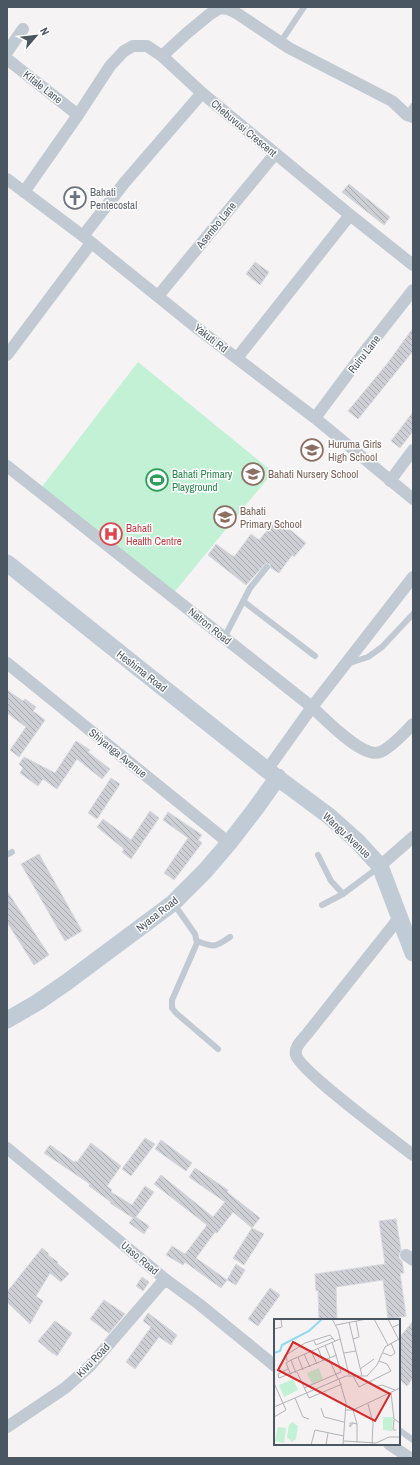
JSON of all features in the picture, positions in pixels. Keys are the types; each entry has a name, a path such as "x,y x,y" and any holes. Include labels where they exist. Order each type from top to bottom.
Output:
{"street":[{"path":"162,56 210,14 220,8 228,9 238,14 280,43 392,101 411,113"},
{"path":"7,52 23,29"},
{"path":"24,192 110,66 124,51 133,46 147,46 162,56 202,93"},
{"name":"Kitale Lane","path":"7,59 78,115"},
{"name":"Chebuvusi Crescent","path":"7,355 87,240 125,182 202,93 413,265"},
{"name":"Asembo Lane","path":"158,296 275,154"},
{"name":"Yakuti Rd","path":"7,179 315,418 413,499"},
{"path":"237,358 350,215"},
{"name":"Ruiru Lane","path":"315,418 413,290"},
{"path":"390,481 413,450"},
{"name":"Natron Road","path":"7,466 312,707 351,742 364,750 373,753 380,753 413,724"},
{"name":"Heshima Road","path":"7,563 272,774"},
{"path":"272,774 312,707 412,582"},
{"name":"Shiyanga Avenue","path":"7,663 229,843"},
{"name":"Nyasa Road","path":"7,1020 38,1002 67,982 173,903 205,871 256,808 272,774"},
{"name":"Wangu Avenue","path":"272,774 329,816 357,841 380,866 413,953"},
{"path":"380,866 413,837"},
{"path":"399,918 303,1038 297,1047 295,1054 303,1066 323,1084 413,1155"},
{"name":"Uaso Road","path":"7,1148 165,1279 199,1304 274,1365"},
{"name":"Kivu Road","path":"7,1427 65,1388 90,1366 165,1279"},
{"path":"390,1445 410,1458"}],"lane":[{"path":"280,43 304,7"},
{"path":"224,638 250,588 267,567"},
{"path":"243,601 315,656"},
{"path":"345,664 368,657 389,640 413,614"},
{"path":"318,855 331,881 343,894"},
{"path":"322,905 343,894 380,866"},
{"path":"173,903 195,934 197,941 172,1000 172,1006 176,1013 218,1049"},
{"path":"197,941 214,946 230,937"},
{"path":"400,1431 413,1440"}],"green space":[{"name":"Bahati Primary Playground","path":"138,362 273,472 172,595 41,488"}],"building":[{"path":"349,184 390,217 384,225 342,192"},
{"path":"255,262 269,272 260,285 246,274"},
{"path":"413,328 413,351 358,419 348,411 387,364"},
{"path":"413,412 413,431 400,448 391,441"},
{"path":"277,519 306,543 294,557 292,555 279,573 271,568 270,564 266,563 246,585 208,555 216,544 234,557 251,534 259,540"},
{"path":"7,690 23,701 25,699 36,707 33,711 45,720 19,757 10,750 26,727 7,713"},
{"path":"76,741 90,750 88,752 110,769 102,779 77,759 57,789 43,779 38,786 20,773 23,768 19,764 24,757 55,773"},
{"path":"111,778 120,784 97,819 88,813"},
{"path":"150,811 159,818 131,859 122,852 124,849 97,827 103,819 131,840"},
{"path":"168,812 202,835 198,840 202,843 174,880 164,873 188,838 163,820"},
{"path":"39,854 82,931 65,941 21,864"},
{"path":"7,891 49,955 34,965 7,922"},
{"path":"145,1138 155,1144 131,1176 122,1169"},
{"path":"161,1140 192,1163 186,1171 155,1149"},
{"path":"91,1143 121,1166 107,1186 112,1190 111,1192 132,1205 145,1186 154,1192 136,1217 149,1226 144,1234 129,1223 133,1218 110,1203 111,1202 89,1186 90,1184 44,1153 50,1145 74,1162 77,1162"},
{"path":"195,1168 228,1190 227,1192 260,1218 252,1228 233,1212 217,1233 215,1232 196,1258 227,1280 221,1288 185,1262 183,1265 166,1255 172,1246 185,1254 207,1225 154,1184 161,1175 213,1217 225,1202 189,1177"},
{"path":"396,1219 401,1250 399,1258 402,1261 404,1273 400,1273 406,1316 388,1319 383,1280 336,1287 337,1319 319,1319 318,1290 316,1291 315,1274 385,1264 379,1221"},
{"path":"252,1228 264,1234 244,1265 233,1258"},
{"path":"42,1248 69,1274 61,1282 50,1273 36,1296 43,1301 30,1324 7,1302 7,1292"},
{"path":"236,1264 245,1270 236,1285 227,1280"},
{"path":"142,1277 149,1282 143,1291 136,1286"},
{"path":"270,1288 280,1295 258,1326 248,1319"},
{"path":"104,1300 125,1314 109,1333 90,1319"},
{"path":"148,1313 177,1335 171,1345 159,1337 135,1369 126,1362 151,1327 143,1321"},
{"path":"55,1321 72,1333 57,1356 38,1341"},
{"path":"413,1321 413,1378 407,1386 400,1380 400,1337"}],"place":[{"name":"Bahati Pentecostal","path":"75,198"},
{"name":"Huruma Girls High School","path":"312,450"},
{"name":"Bahati Nursery School","path":"253,474"},
{"name":"Bahati Primary Playground","path":"157,480"},
{"name":"Bahati Primary School","path":"225,517"},
{"name":"Bahati Health Centre","path":"111,534"}]}
